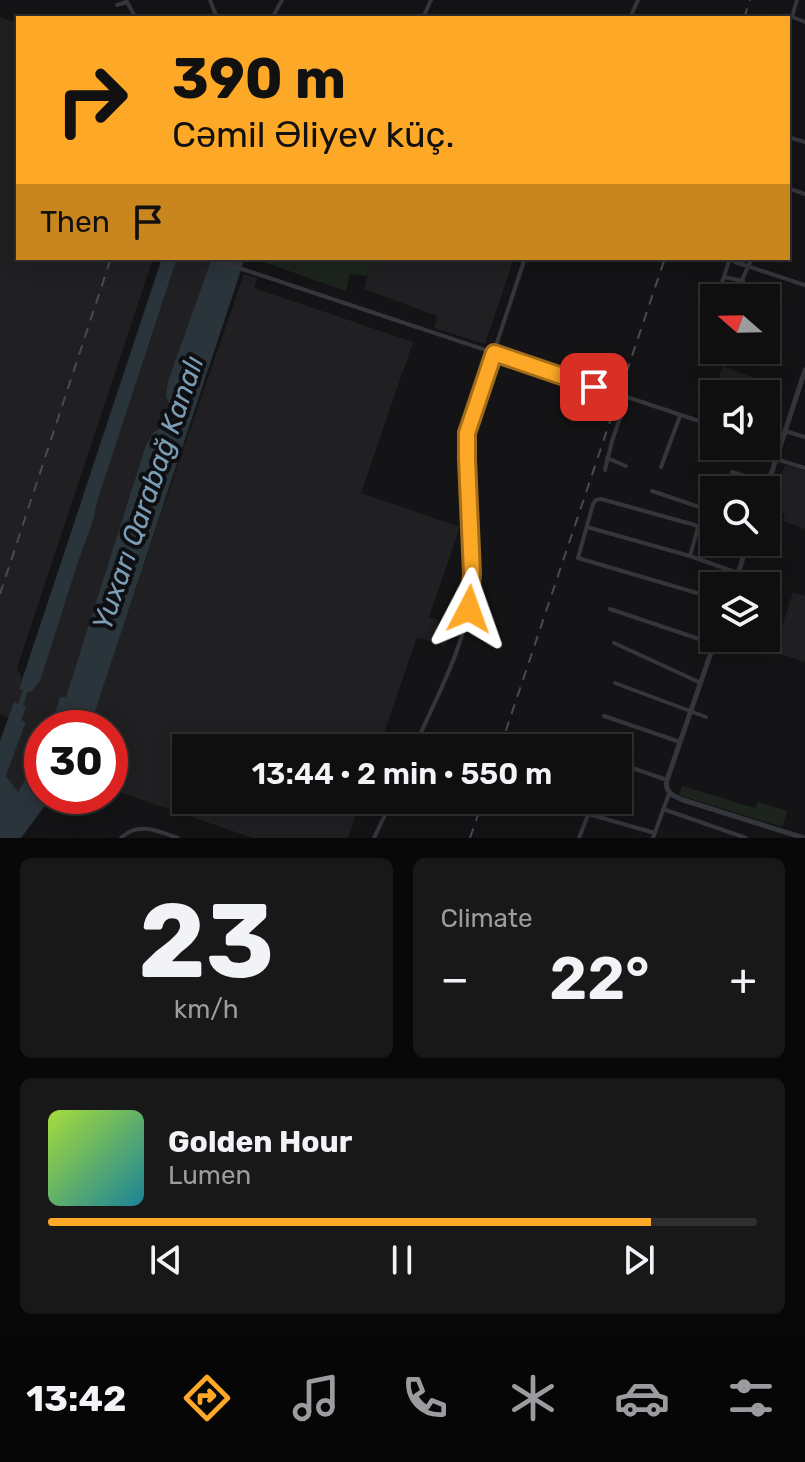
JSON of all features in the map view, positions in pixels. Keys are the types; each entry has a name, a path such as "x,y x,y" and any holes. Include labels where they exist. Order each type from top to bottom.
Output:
{"street":[{"path":"797,0 792,17 805,22"},
{"path":"117,5 127,1"},
{"path":"215,260 700,422"},
{"path":"420,734 458,647 469,609 472,574 467,433 524,260"},
{"path":"722,284 729,260"},
{"path":"741,284 751,260"},
{"path":"735,262 805,285"},
{"path":"724,277 743,281"},
{"path":"780,448 805,370"},
{"path":"605,470 627,398"},
{"path":"661,467 680,416"},
{"path":"785,431 805,437"},
{"path":"607,458 626,466"},
{"path":"779,460 805,468"},
{"path":"732,472 741,476"},
{"path":"652,491 700,507"},
{"path":"690,556 698,527 601,499 593,504 578,558 700,594"},
{"path":"586,527 735,572"},
{"path":"610,609 700,636"},
{"path":"614,643 701,683"},
{"path":"579,838 588,814 654,836 668,792 667,780 711,652"},
{"path":"615,683 706,717"},
{"path":"604,716 680,742"},
{"path":"632,768 667,780"},
{"path":"668,792 683,800 804,838"},
{"path":"663,809 746,838"},
{"path":"374,838 385,814"},
{"path":"121,838 130,830 142,828 178,838"}],"shaded area":[{"path":"0,17 16,22 16,260 152,260 17,668 22,679 19,688 77,565 176,260 211,260 168,381 166,396 170,406 66,698 60,710 24,710 24,721 14,702 9,718 0,714"},
{"path":"371,260 513,260 485,344 434,328 437,316 364,289"},
{"path":"371,260 367,276 350,274 346,291 263,262"},
{"path":"244,274 257,278 254,288 413,342 361,493 460,527 429,617 452,626 445,646 417,637 384,734 172,734 172,810 128,795 128,710 93,710"},
{"path":"723,366 760,380 718,380"},
{"path":"785,465 805,471 805,529 783,521 785,514 780,513 780,480"},
{"path":"793,592 805,596 805,662 774,652 780,652 780,633"},
{"path":"24,727 24,782 18,793 6,776"},
{"path":"682,786 755,808 758,802 787,811 782,827 679,795"},
{"path":"183,814 356,814 348,838 253,838"}],"water":[{"path":"161,260 176,260 40,681 31,692 19,689"},
{"name":"Yuxarı Qarabağ Kanalı","path":"211,260 244,260 95,710 56,710 60,697 66,697 146,445 154,432 163,427 170,406 166,396 168,381"},
{"path":"14,702 26,707 21,720 24,727 6,776 18,792 24,782 24,814 39,814 21,838 0,838 0,741"}],"waterway":[{"path":"19,710 27,685"}],"railway":[{"path":"745,16 750,0"},
{"path":"0,594 110,260"},
{"path":"505,734 664,260"},
{"path":"470,838 478,814"}],"route":[{"path":"469,609 472,574 467,433 494,353 594,387"}]}
